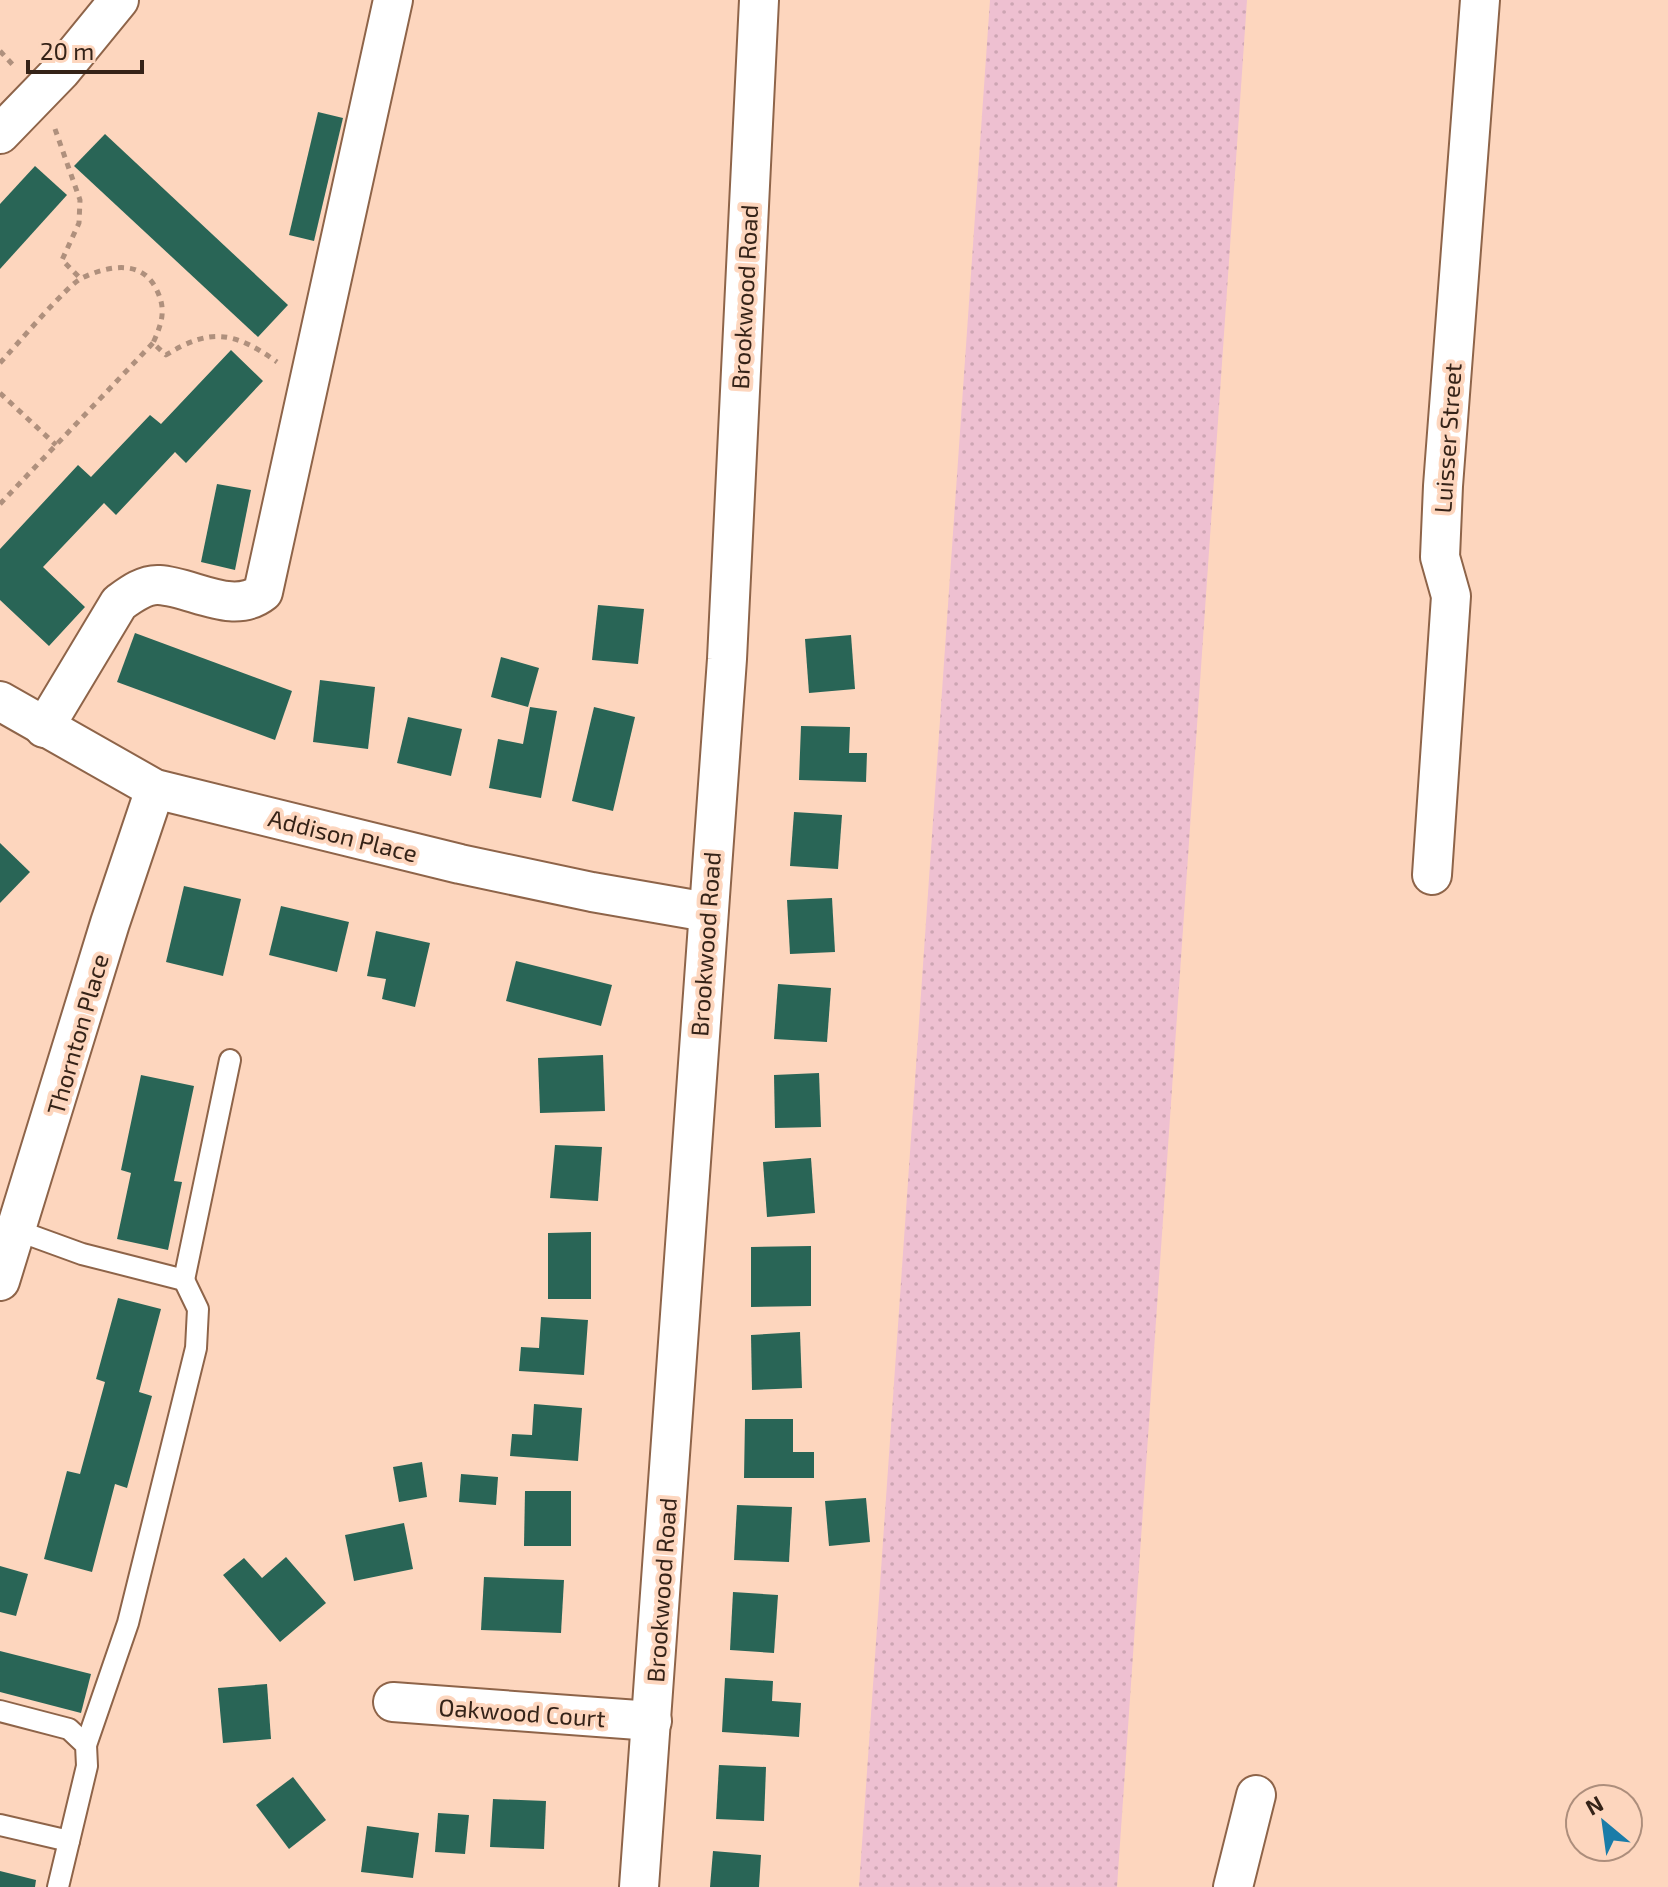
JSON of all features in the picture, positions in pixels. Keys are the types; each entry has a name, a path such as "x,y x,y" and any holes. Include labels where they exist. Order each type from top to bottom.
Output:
{"street":[{"path":"0,134 40,93 119,0"},
{"path":"44,728 119,603 136,591 156,584 237,602 252,601 263,592 393,0"},
{"name":"Brookwood Road","path":"639,1887 727,659 759,0"},
{"name":"Luisser Street","path":"1432,875 1451,596 1440,557 1443,486 1480,0"},
{"name":"Addison Place","path":"0,701 155,789 460,864 707,912"},
{"name":"Thornton Place","path":"0,1281 110,923 155,789"},
{"name":"Oakwood Court","path":"393,1702 652,1721"},
{"path":"1233,1887 1256,1795"}],"lane":[{"path":"58,1887 87,1766 86,1745 128,1623 196,1348 198,1309 184,1280 230,1060"},
{"path":"16,1230 82,1254 184,1280"},
{"path":"0,1711 69,1729 86,1745"},
{"path":"0,1825 69,1841"}],"path":[{"path":"40,93 80,200 79,223 62,260 80,278"},
{"path":"0,363 80,278 129,266 146,273 160,295 164,317 153,343 0,504"},
{"path":"153,343 166,355 188,341 214,334 252,344 278,363 311,371"},
{"path":"0,393 56,445"}],"shaded area":[{"path":"990,0 1247,0 1117,1887 859,1887"}],"building":[{"path":"318,112 343,118 314,241 289,235"},
{"path":"105,134 288,305 258,337 74,166"},
{"path":"35,166 67,195 0,269 0,204"},
{"path":"231,350 263,381 186,463 175,452 116,515 104,503 43,567 85,607 49,646 0,600 0,549 78,465 91,477 150,415 161,424"},
{"path":"217,484 251,490 235,570 201,562"},
{"path":"598,605 644,609 638,664 592,660"},
{"path":"135,633 292,691 275,740 117,682"},
{"path":"851,635 855,689 809,693 805,639"},
{"path":"501,657 539,668 528,707 491,697"},
{"path":"320,680 375,687 368,749 313,742"},
{"path":"530,707 557,711 541,798 489,788 498,739 523,744"},
{"path":"594,707 635,717 613,811 572,801"},
{"path":"408,717 462,729 451,776 397,763"},
{"path":"801,726 850,727 849,753 867,753 866,782 799,780"},
{"path":"794,812 842,815 838,869 790,866"},
{"path":"0,843 30,872 0,903"},
{"path":"184,886 241,899 223,976 166,962"},
{"path":"832,898 835,952 790,954 787,900"},
{"path":"281,906 349,922 337,972 269,955"},
{"path":"376,931 430,943 415,1007 382,999 386,979 367,976"},
{"path":"516,961 612,985 601,1026 506,1001"},
{"path":"778,984 831,988 827,1042 774,1039"},
{"path":"603,1055 605,1111 540,1113 538,1058"},
{"path":"819,1073 821,1127 775,1128 774,1075"},
{"path":"141,1075 194,1086 174,1181 182,1182 168,1250 117,1239 131,1173 121,1170"},
{"path":"555,1145 602,1147 598,1201 550,1198"},
{"path":"811,1158 815,1213 767,1217 763,1162"},
{"path":"591,1232 591,1299 548,1299 548,1233"},
{"path":"811,1246 811,1306 751,1307 751,1247"},
{"path":"118,1298 161,1309 139,1392 152,1396 127,1488 115,1484 92,1572 44,1559 67,1471 80,1474 105,1382 96,1379"},
{"path":"541,1317 588,1320 584,1375 519,1371 521,1347 539,1348"},
{"path":"800,1332 802,1388 752,1390 751,1335"},
{"path":"534,1404 582,1408 578,1461 510,1456 512,1434 532,1435"},
{"path":"745,1419 793,1419 793,1452 814,1452 814,1478 744,1478"},
{"path":"422,1462 427,1497 399,1502 393,1467"},
{"path":"461,1474 498,1477 496,1505 459,1502"},
{"path":"525,1491 571,1491 571,1546 524,1546"},
{"path":"866,1498 870,1542 829,1546 825,1501"},
{"path":"737,1505 792,1507 789,1562 734,1560"},
{"path":"404,1523 413,1569 354,1581 345,1535"},
{"path":"286,1557 326,1603 280,1642 223,1575 244,1558 262,1578"},
{"path":"0,1566 28,1574 16,1616 0,1612"},
{"path":"484,1577 564,1580 561,1633 481,1630"},
{"path":"733,1592 778,1595 774,1653 730,1650"},
{"path":"0,1651 91,1674 81,1713 0,1692"},
{"path":"725,1678 773,1681 772,1701 801,1703 799,1737 722,1732"},
{"path":"267,1684 271,1739 223,1743 218,1688"},
{"path":"719,1765 766,1767 764,1821 716,1819"},
{"path":"293,1777 326,1820 289,1849 256,1805"},
{"path":"493,1799 546,1801 544,1849 490,1847"},
{"path":"438,1813 469,1815 465,1854 435,1852"},
{"path":"367,1826 419,1833 413,1878 361,1872"},
{"path":"713,1851 761,1855 759,1887 710,1887"},
{"path":"0,1871 36,1880 35,1887 0,1887"}]}
